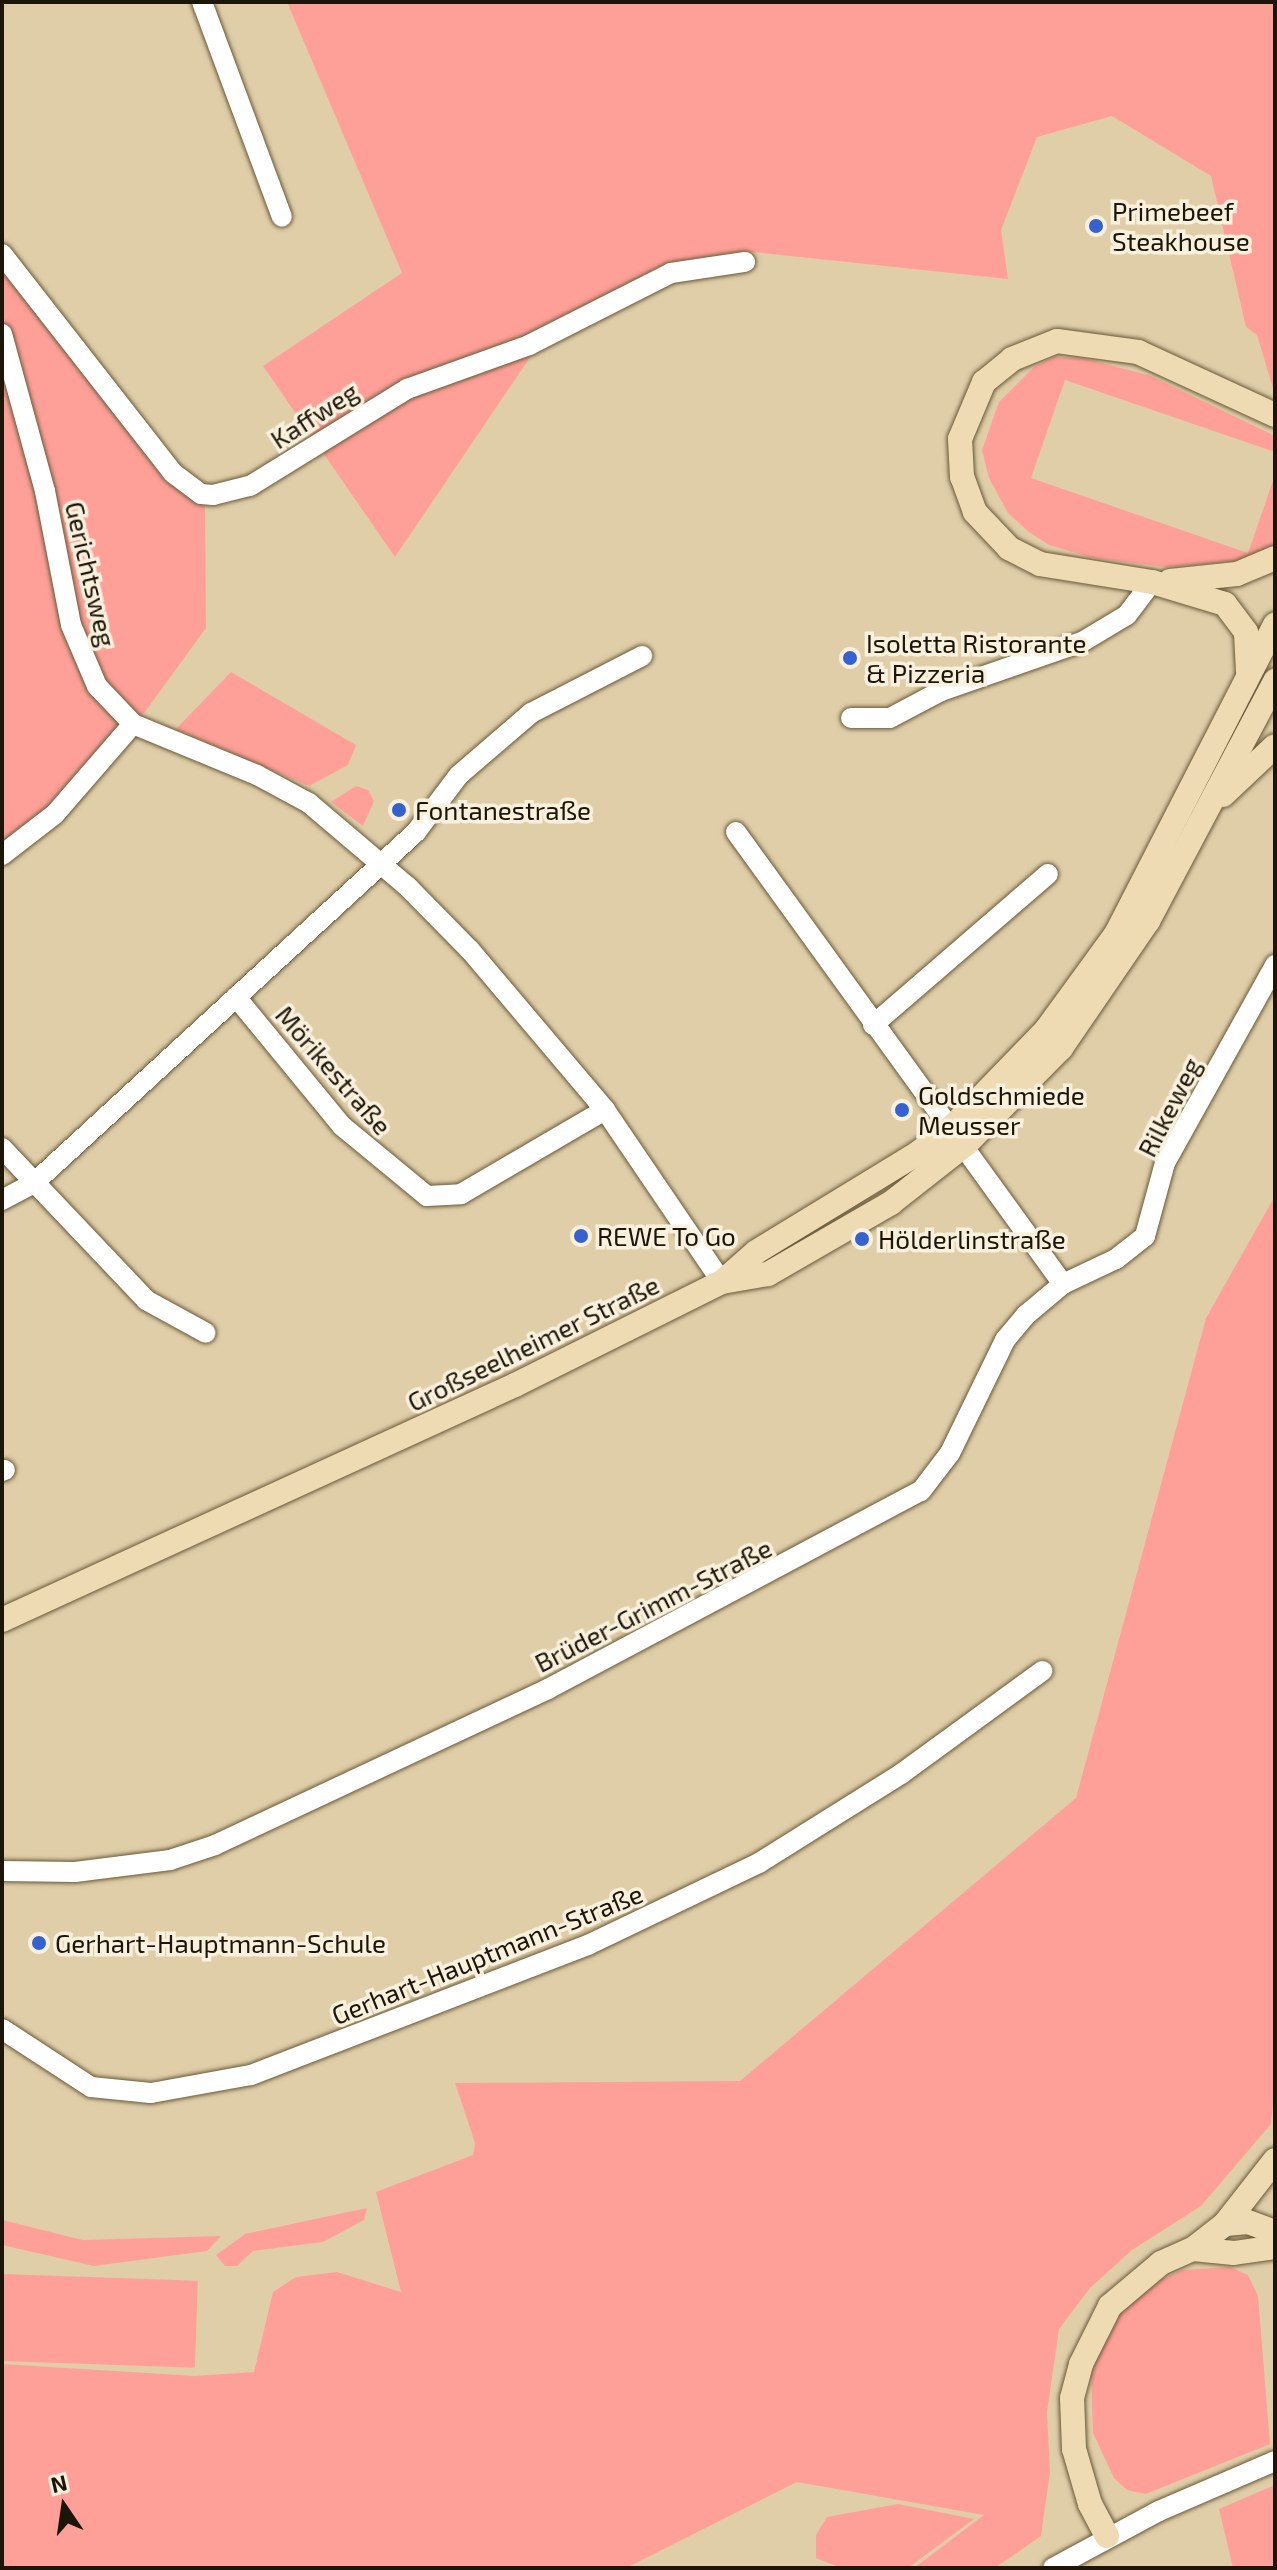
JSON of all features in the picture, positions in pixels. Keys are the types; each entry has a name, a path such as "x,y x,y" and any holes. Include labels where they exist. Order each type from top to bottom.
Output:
{"main road":[{"path":"1247,674 1246,632 1225,604 1152,582 1040,564 987,528 962,477 960,439 984,382 1030,349 1081,340 1138,352 1275,415"},
{"path":"1152,582 1237,574 1275,558"},
{"path":"959,1135 1046,1030 1116,934 1275,624"},
{"name":"Großseelheimer Straße","path":"2,1620 515,1385 722,1282 768,1274 891,1203 959,1135 1024,1090 1085,1015 1140,935 1275,681"},
{"path":"1202,817 1275,746"},
{"path":"1107,2536 1090,2504 1074,2449 1072,2398 1081,2364 1110,2306 1161,2263 1193,2249 1225,2224 1275,2160"},
{"path":"1225,2224 1248,2222 1275,2232"},
{"path":"1193,2249 1234,2253 1275,2247"}],"street":[{"path":"202,2 282,217"},
{"name":"Kaffweg","path":"2,254 173,473 201,494 213,495 250,486 407,389 529,345 671,273 745,262"},
{"name":"Gerichtsweg","path":"2,334 41,476 81,656 97,686 133,724"},
{"path":"851,718 890,718 941,691 1082,642 1127,615 1152,582"},
{"path":"2,1200 34,1183 416,832 459,775 531,713 642,656"},
{"path":"2,855 55,814 133,724 279,785 381,863 470,950 605,1110 722,1282"},
{"path":"736,832 809,926 873,1025 959,1135 1063,1284"},
{"path":"873,1025 1048,874"},
{"name":"Rilkeweg","path":"1063,1284 1116,1259 1145,1236 1165,1163 1275,965"},
{"name":"Mörikestraße","path":"236,997 342,1126 427,1196 461,1194 605,1110"},
{"path":"2,1148 146,1300 206,1333"},
{"name":"Brüder-Grimm-Straße","path":"2,1871 75,1872 170,1860 215,1845 548,1689 905,1502 942,1467 1005,1340 1063,1284"},
{"name":"Gerhart-Hauptmann-Straße","path":"2,2029 91,2087 151,2093 251,2075 588,1945 759,1863 901,1774 1042,1671"},
{"path":"1053,2568 1107,2536 1275,2461"}],"shaded area":[{"path":"287,2 1275,2 1275,395 1257,335 1246,327 1211,176 1112,116 1037,137 1001,230 1008,279 743,251 665,264 527,336 535,350 395,557 263,366 402,273"},
{"path":"2,264 205,504 206,628 137,723 2,851"},
{"path":"1055,357 1083,358 1151,376 1275,436 1275,452 1065,380 1031,478 1248,553 1275,475 1275,546 1250,560 1165,567 1093,558 1049,545 1029,532 1008,513 989,478 982,450 999,402 1035,366"},
{"path":"231,672 356,745 348,765 309,786 176,729"},
{"path":"356,786 368,790 374,801 363,826 331,802"},
{"path":"1275,1196 1275,2087 1271,2124 1201,2206 1132,2250 1090,2288 1059,2329 1047,2412 1050,2472 1041,2536 995,2568 914,2568 984,2515 797,2482 626,2568 2,2568 2,2364 195,2376 254,2372 273,2292 296,2277 337,2272 401,2292 376,2192 473,2155 475,2143 455,2083 740,2081 1076,1798 1206,1318"},
{"path":"367,2208 364,2220 323,2242 253,2251 237,2266 225,2266 216,2255 245,2234"},
{"path":"2,2220 83,2240 221,2236 207,2251 94,2266 2,2245"},
{"path":"1230,2267 1248,2275 1258,2296 1270,2444 1146,2494 1127,2490 1114,2478 1093,2433 1091,2375 1103,2342 1118,2314 1145,2287 1182,2270"},
{"path":"2,2274 198,2281 195,2368 2,2361"},
{"path":"1275,2485 1275,2568 1233,2568 1219,2509"},
{"path":"898,2504 974,2519 908,2568 841,2568 816,2558 816,2535 827,2517"}],"place":[{"name":"Primebeef Steakhouse","path":"1096,226"},
{"name":"Isoletta Ristorante & Pizzeria","path":"850,658"},
{"name":"Fontanestraße","path":"399,810"},
{"name":"Goldschmiede Meusser","path":"902,1110"},
{"name":"REWE To Go","path":"581,1236"},
{"name":"Hölderlinstraße","path":"862,1239"},
{"name":"Gerhart-Hauptmann-Schule","path":"39,1943"}]}
